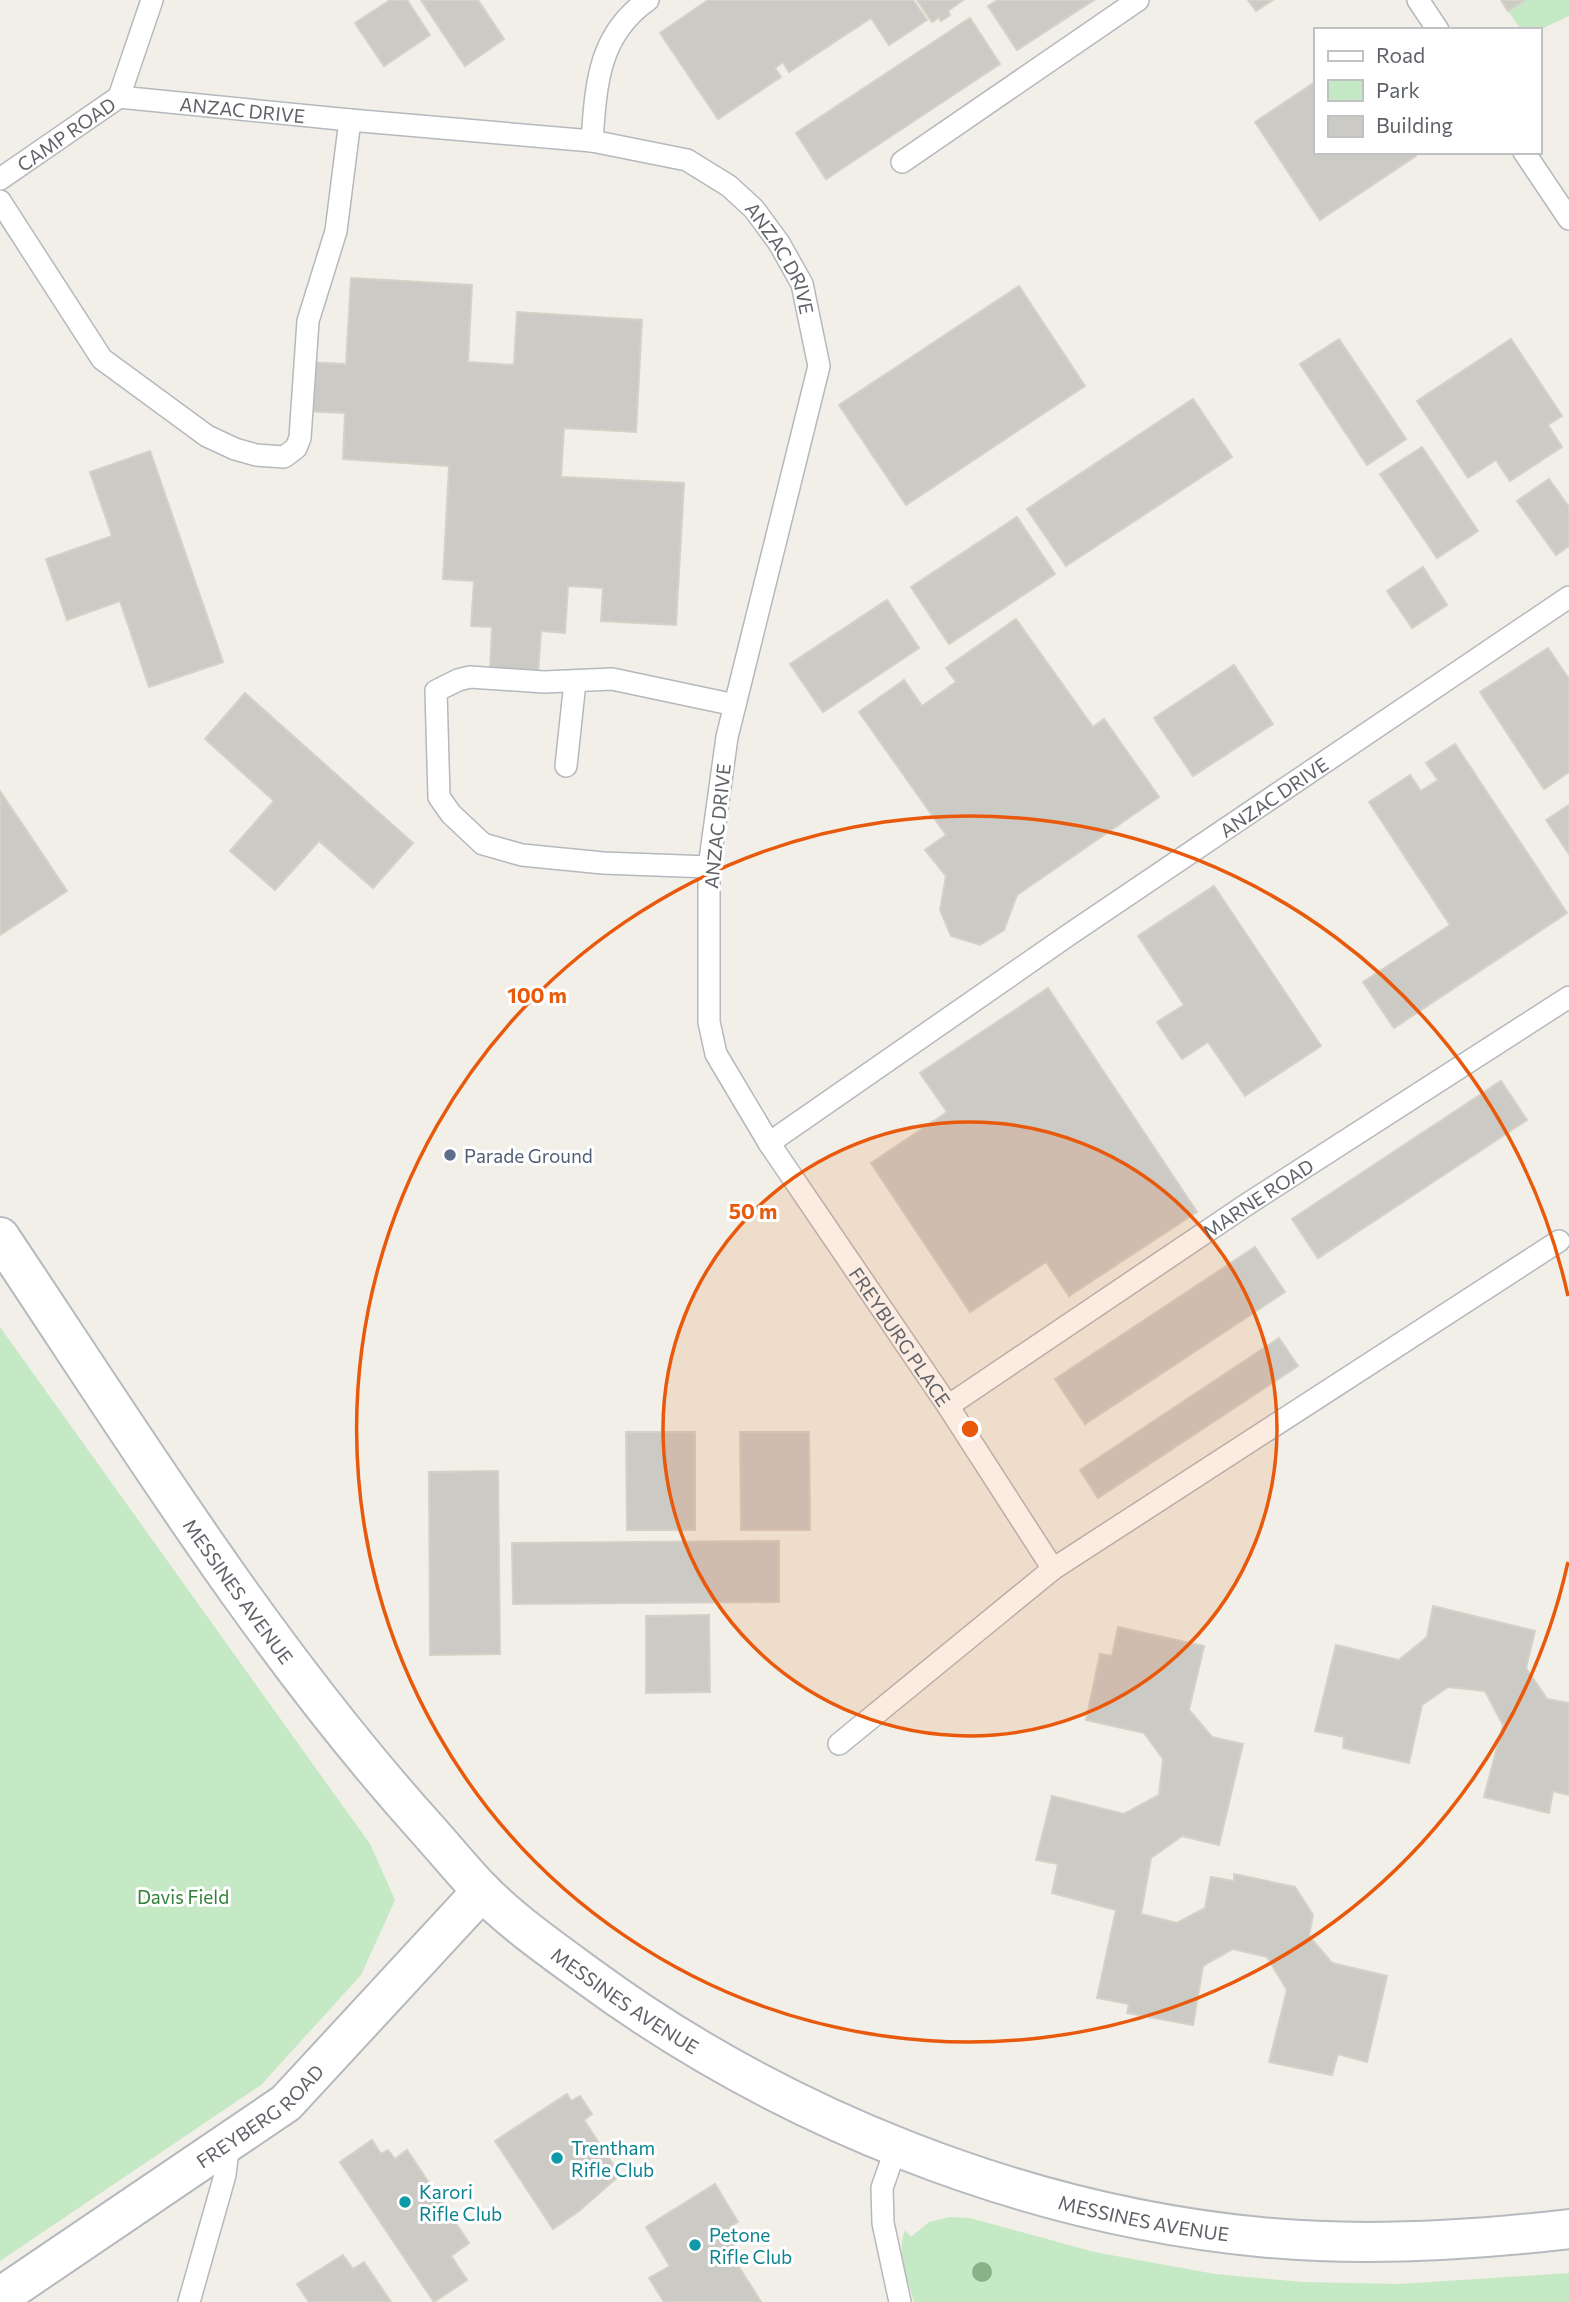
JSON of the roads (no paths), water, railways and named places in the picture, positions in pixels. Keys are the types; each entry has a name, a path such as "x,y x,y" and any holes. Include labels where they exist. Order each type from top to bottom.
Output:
{"street":[{"name":"MESSINES AVENUE","path":"0,1237 235,1588 356,1748 482,1891 557,1954 635,2011 739,2074 896,2148 991,2180 1091,2208 1174,2226 1261,2238 1394,2242 1569,2229"},
{"name":"FREYBERG ROAD","path":"0,2297 286,2103 482,1891"}],"lane":[{"name":"CAMP ROAD","path":"0,179 119,97 152,0"},
{"path":"592,141 596,83 613,35 633,10 648,0"},
{"path":"902,162 1138,0"},
{"path":"1418,0 1437,28"},
{"name":"ANZAC DRIVE","path":"119,97 592,141 687,160 729,186 754,209 779,243 802,284 819,366 727,737 709,867 709,1022 716,1054 769,1143 1070,934 1569,597"},
{"path":"0,201 102,359 207,436 256,455 284,457 296,448 300,438 308,321 336,231 351,120"},
{"path":"1525,154 1569,219"},
{"path":"709,867 603,863 522,855 483,844 451,814 439,797 436,691 470,677 544,682 612,679 735,705"},
{"path":"566,766 575,682"},
{"name":"MARNE ROAD","path":"948,1406 1247,1205 1569,997"},
{"name":"FREYBURG PLACE","path":"769,1143 948,1406 1053,1569"},
{"path":"839,1744 1053,1569 1559,1241"},
{"path":"190,2302 225,2175 229,2141"},
{"path":"896,2148 882,2188 883,2223 900,2302"}],"place":[{"name":"Parade Ground","path":"450,1155"},
{"name":"Trentham Rifle Club","path":"557,2158"},
{"name":"Karori Rifle Club","path":"405,2202"},
{"name":"Petone Rifle Club","path":"695,2245"}],"park label":[{"name":"Davis Field","path":"183,1896"}]}
